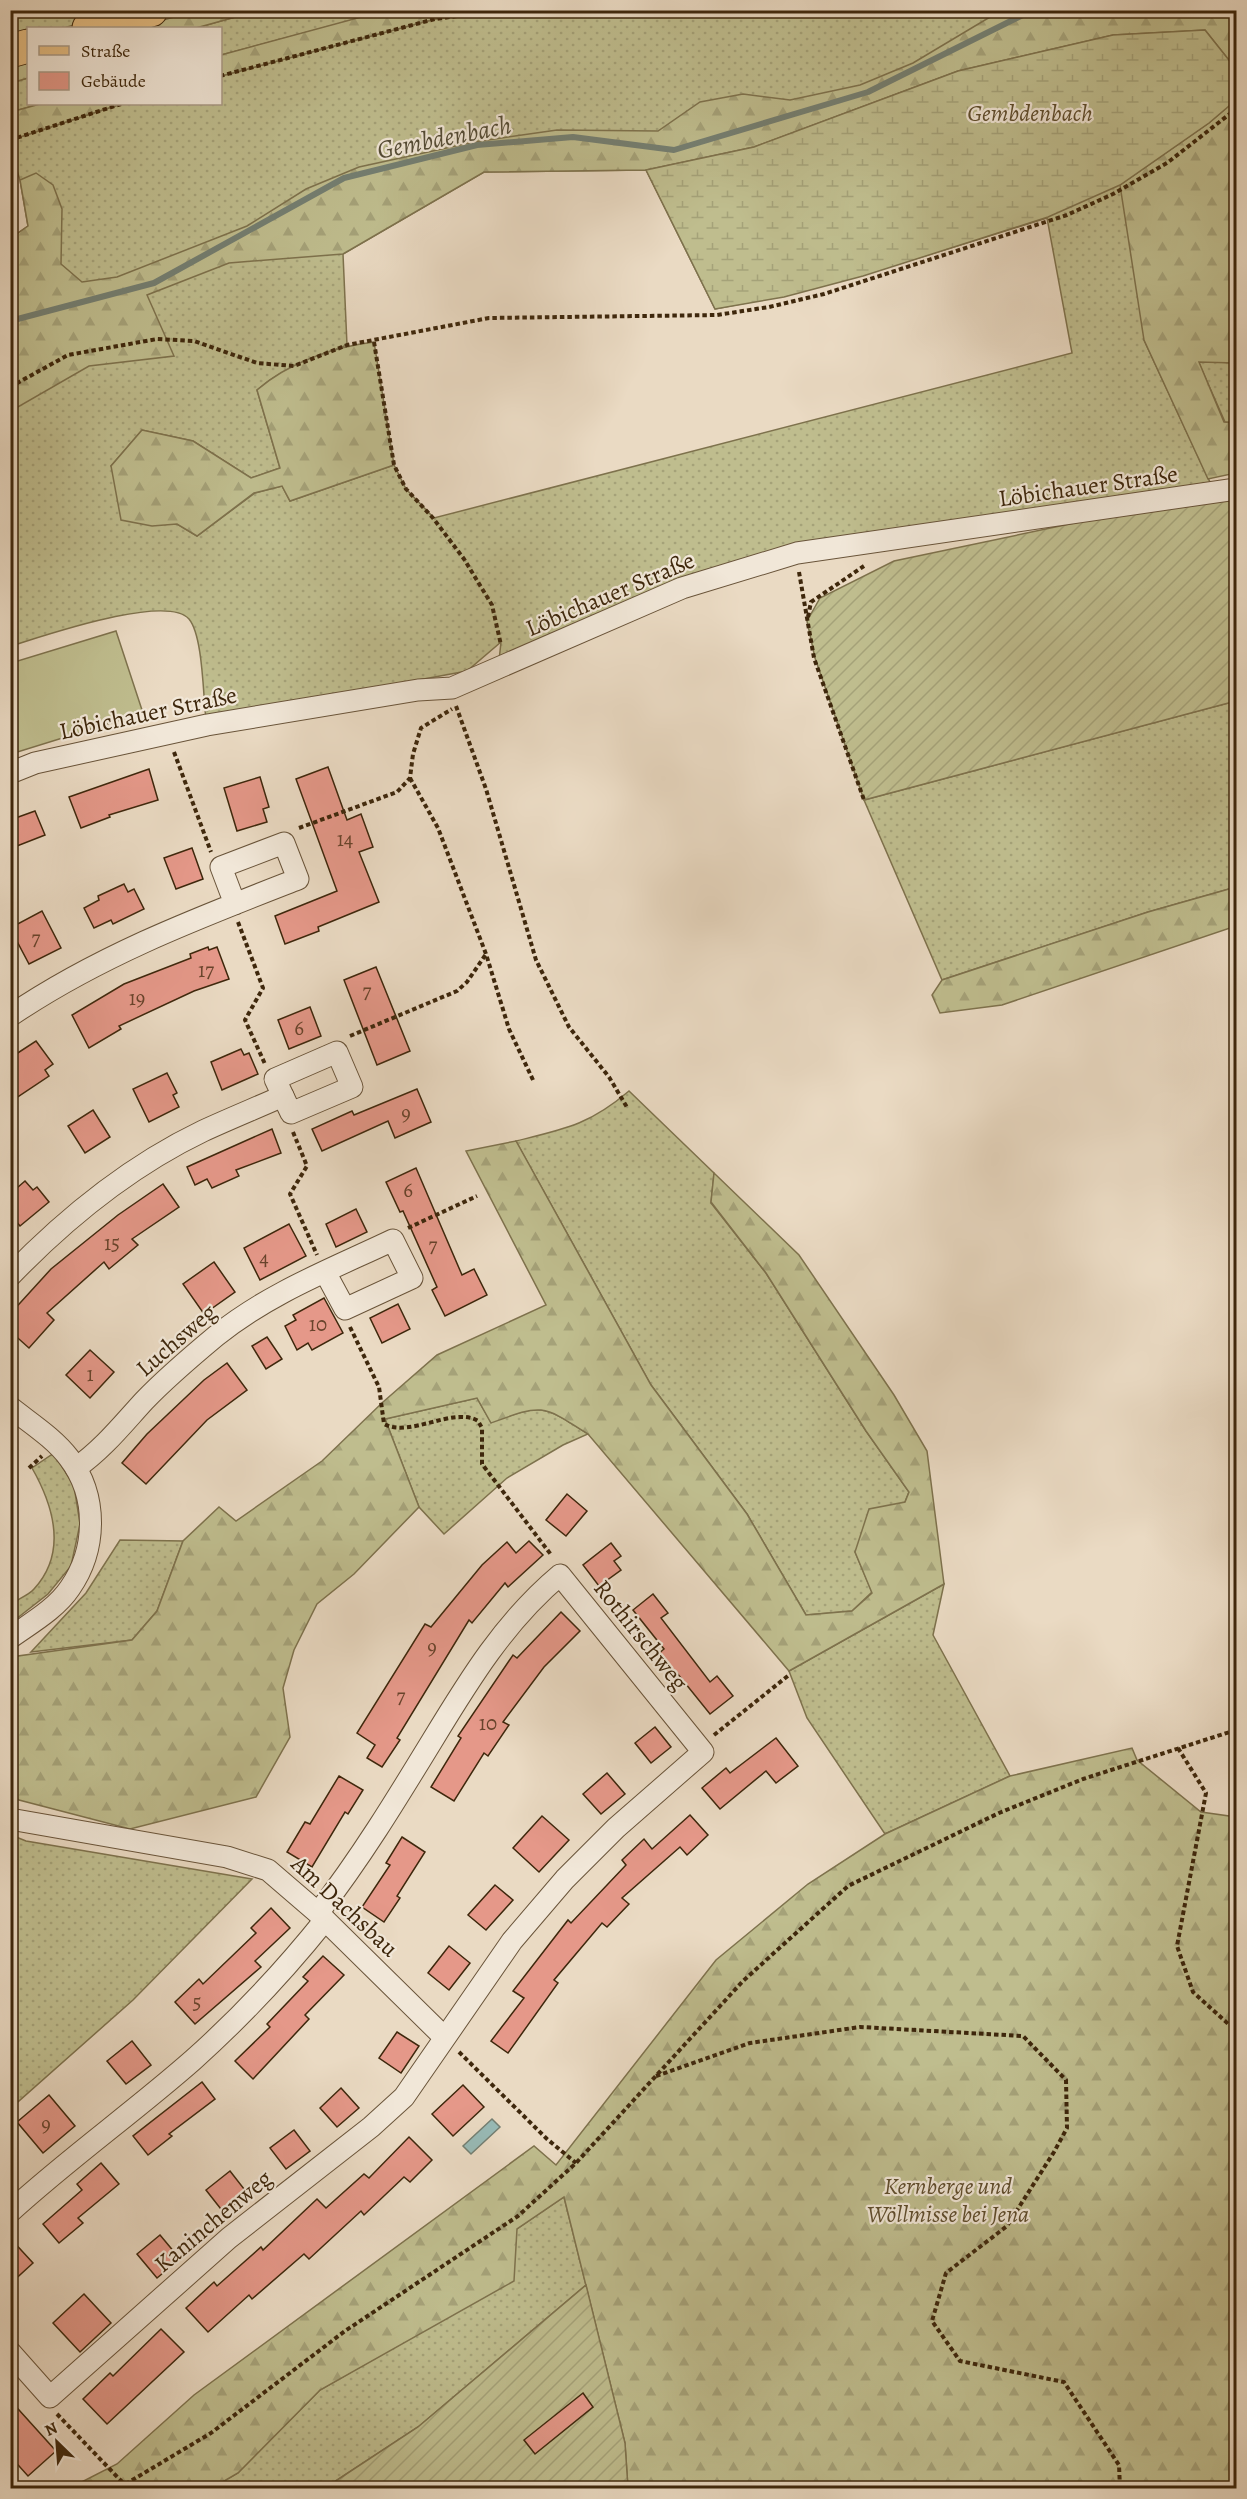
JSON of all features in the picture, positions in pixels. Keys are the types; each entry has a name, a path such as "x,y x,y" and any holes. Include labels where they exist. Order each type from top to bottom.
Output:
{"main road":[{"path":"93,27 151,10"},
{"path":"10,51 27,46"}],"street":[{"name":"Löbichauer Straße","path":"10,773 36,763 167,733 418,690 452,688 498,670 682,588 797,553 1236,489"},
{"path":"10,1016 74,975 118,952 298,879 284,843 221,867 233,904"},
{"path":"10,1276 88,1204 147,1163 202,1132 283,1096 337,1053 352,1087 283,1096"},
{"path":"325,1272 345,1309 412,1278 393,1240"},
{"name":"Luchsweg","path":"76,1468 96,1454 146,1399 216,1336 266,1300 393,1240"},
{"path":"10,1407 56,1443 76,1468 90,1508 88,1550 70,1588 55,1605 10,1638"},
{"name":"Rothirschweg","path":"321,1916 469,1679 505,1628 533,1598 560,1575 699,1747"},
{"path":"444,2037 512,1941 565,1879 616,1828 703,1752 699,1747"},
{"name":"Am Dachsbau","path":"10,1818 252,1863 268,1870 321,1916 444,2037"},
{"path":"10,2212 60,2167 192,2061 255,2002 321,1916"},
{"name":"Kaninchenweg","path":"50,2397 229,2238 371,2127 405,2097 444,2037"},
{"path":"10,2352 50,2397"}],"path":[{"path":"222,75 435,19 503,10"},
{"path":"10,140 118,105"},
{"path":"10,387 68,355 157,339 194,341 225,354 272,366 294,366 348,345 374,342 441,325 489,318 717,315 769,307 824,294 1067,215 1113,194 1167,163 1236,109"},
{"path":"374,342 394,465 406,489 433,518 464,559 492,605 501,641 498,670"},
{"path":"797,553 814,658 864,800"},
{"path":"807,621 812,602 874,560"},
{"path":"533,1080 509,1029 486,954 438,828 410,778 412,754 421,728 456,706 486,789 537,960 569,1027 609,1077 628,1109"},
{"path":"167,733 212,855 221,867"},
{"path":"284,843 292,831 397,792 410,778"},
{"path":"233,904 263,988 246,1020 268,1071 283,1096 291,1126 307,1166 290,1194 325,1272"},
{"path":"337,1053 345,1038 457,991 467,982 486,954"},
{"path":"393,1240 400,1232 477,1196"},
{"path":"345,1309 347,1321 379,1387 384,1424 392,1428 466,1417 478,1421 482,1428 482,1464 556,1562 560,1575"},
{"path":"699,1747 789,1676"},
{"path":"119,2488 211,2433 345,2331 518,2216 576,2163 743,1982 848,1886 999,1813 1083,1779 1236,1730"},
{"path":"1178,1748 1206,1794 1177,1946 1193,1992 1236,2031"},
{"path":"655,2076 750,2043 860,2027 1023,2036 1066,2080 1067,2128 1007,2226 946,2273 932,2321 960,2361 1064,2382 1119,2465 1120,2488"},
{"path":"444,2037 547,2139 576,2163"},
{"path":"50,2397 54,2411 125,2485"}],"green space":[{"path":"387,10 503,11 435,19 222,76 222,55"},
{"path":"10,11 119,11 67,27 27,27 27,40 11,46"},
{"path":"195,11 257,11 200,27 139,27"},
{"path":"257,11 387,11 222,55 222,27 200,27"},
{"path":"503,11 1236,11 1236,100 1209,123 1144,340 1215,493 797,553 498,670 501,642 467,671 206,719 202,666 194,627 189,619 176,612 156,611 103,619 11,646 10,564 15,563 10,537 11,238 28,226 20,180 11,152 11,140 118,105 222,105 222,76 435,19","holes":["646,170 715,309 841,280 1047,218 1072,353 434,518 406,489 394,465 290,501 282,486 255,493 197,536 177,524 111,466 142,430 193,441 251,478 280,468 257,390 289,369 347,345 343,254 484,172"]},
{"path":"1008,11 1236,11 1236,69 1205,30 1113,35 958,71 754,147 646,170 484,172 343,254 229,263 147,295 174,356 89,366 11,411 11,238 28,226 20,180 36,173 53,185 62,209 61,264 82,282 117,277 247,226 306,189 359,167 474,142 557,130 658,131 700,102 743,94 790,100 860,85 913,63 995,14"},
{"path":"1205,30 1236,69 1236,100 1209,123 1120,185 1048,217 863,276 784,297 715,309 646,170 754,147 958,71 1113,35"},
{"path":"27,60 27,78 11,83 11,66"},
{"path":"27,78 27,105 36,105 11,112 11,83"},
{"path":"1236,100 1236,363 1199,362 1224,422 1236,423 1236,473 1208,479 1144,340 1120,185 1209,123"},
{"path":"36,105 118,105 11,140 11,112"},
{"path":"374,342 394,465 290,501 282,486 254,493 197,536 177,524 152,526 121,520 111,466 142,430 193,441 251,478 280,468 257,390 269,380 297,364 327,352"},
{"path":"1198,361 1236,363 1236,423 1225,422"},
{"path":"1236,489 1236,701 864,800 815,658 807,621 820,598 894,561"},
{"path":"116,631 143,713 11,754 11,663"},
{"path":"1236,701 1236,887 1148,912 942,980 864,800"},
{"path":"1236,887 1236,926 1002,1005 940,1013 932,995 942,980 1148,912"},
{"path":"629,1091 714,1173 711,1203 766,1273 866,1431 909,1492 905,1502 855,1552 872,1592 852,1611 806,1615 747,1514 651,1385 516,1141 549,1133 589,1119"},
{"path":"516,1141 651,1385 747,1514 806,1615 852,1611 872,1593 855,1552 869,1509 905,1502 909,1492 866,1431 766,1273 711,1202 714,1173 799,1255 894,1395 927,1451 944,1584 789,1671 588,1434 560,1417 541,1410 521,1412 491,1423 477,1398 385,1419 419,1507 354,1574 317,1604 294,1650 283,1688 290,1737 256,1797 130,1829 19,1800 11,1794 11,1657 132,1640 157,1611 183,1541 219,1507 236,1521 322,1461 383,1402 437,1355 546,1305 466,1151"},
{"path":"477,1398 491,1422 521,1412 541,1410 560,1417 588,1434 563,1445 507,1478 444,1534 419,1507 385,1419"},
{"path":"54,1453 74,1486 80,1524 71,1566 48,1594 11,1623 11,1604 34,1589 45,1575 51,1560 54,1528 51,1513 40,1482 32,1468"},
{"path":"120,1540 183,1541 157,1611 132,1640 31,1652 86,1593"},
{"path":"944,1584 933,1635 1010,1776 885,1834 807,1718 789,1671"},
{"name":"Kernberge und Wöllmisse bei Jena","path":"1132,1748 1137,1760 1201,1812 1236,1817 1236,2488 628,2488 625,2443 564,2197 517,2229 514,2281 320,2390 238,2473 212,2488 70,2488 117,2464 194,2395 534,2146 556,2165 716,1960 808,1884 885,1834 1010,1776"},
{"path":"11,1835 26,1841 252,1879 133,2000 11,2108"},
{"path":"564,2197 586,2285 418,2427 325,2488 212,2488 238,2473 320,2390 391,2349 517,2229"},
{"path":"586,2285 625,2443 628,2488 325,2488 418,2427"}],"water":[{"path":"492,2119 500,2127 471,2154 463,2146"}],"building":[{"path":"328,767 347,820 361,814 373,847 359,852 379,902 318,927 319,931 285,944 275,916 337,891 296,779"},
{"path":"149,769 158,800 109,815 110,817 81,828 69,797"},
{"path":"260,777 269,807 263,809 267,822 237,831 224,788"},
{"path":"35,811 45,835 17,846 10,820"},
{"path":"192,848 203,879 176,889 164,858"},
{"path":"124,884 128,892 134,889 144,909 113,924 111,920 94,928 84,908 99,900 98,896"},
{"path":"42,911 61,948 29,964 10,928"},
{"path":"208,947 209,950 217,947 229,979 194,991 119,1026 121,1029 89,1048 72,1015 124,984 191,958 190,954"},
{"path":"376,967 410,1051 377,1065 344,980"},
{"path":"310,1007 321,1036 289,1049 278,1020"},
{"path":"36,1041 53,1064 45,1070 49,1076 10,1102 10,1058"},
{"path":"241,1049 244,1055 249,1053 258,1074 222,1090 211,1062"},
{"path":"167,1073 177,1093 173,1095 179,1107 149,1122 133,1089"},
{"path":"417,1089 431,1122 395,1138 388,1121 322,1151 312,1129 352,1111 354,1115"},
{"path":"93,1110 110,1137 85,1153 68,1126"},
{"path":"272,1129 281,1153 236,1170 239,1176 212,1188 207,1179 195,1185 187,1167"},
{"path":"416,1168 462,1275 474,1269 487,1295 445,1316 432,1290 437,1287 403,1211 400,1212 386,1182"},
{"path":"25,1181 33,1190 37,1187 49,1202 20,1226 10,1214 10,1194"},
{"path":"163,1184 179,1207 132,1239 138,1245 109,1269 104,1262 47,1313 54,1320 29,1348 10,1331 10,1314 51,1269 118,1215"},
{"path":"356,1209 367,1232 336,1247 326,1224"},
{"path":"289,1224 306,1256 260,1280 244,1248"},
{"path":"214,1262 235,1292 204,1314 183,1284"},
{"path":"324,1298 343,1333 312,1350 308,1343 297,1350 285,1326 296,1320 293,1315"},
{"path":"398,1304 410,1329 382,1343 370,1318"},
{"path":"267,1337 282,1359 266,1369 252,1346"},
{"path":"90,1350 114,1372 90,1398 66,1375"},
{"path":"227,1363 247,1390 207,1420 146,1484 122,1463 147,1434 204,1380"},
{"path":"567,1494 587,1511 566,1536 546,1520"},
{"path":"529,1541 543,1555 508,1587 505,1583 472,1623 469,1620 397,1738 400,1740 382,1767 367,1758 375,1745 357,1733 425,1624 431,1627 482,1565 507,1542 516,1553"},
{"path":"611,1543 621,1556 614,1561 621,1570 599,1586 583,1565"},
{"path":"653,1594 668,1613 661,1618 710,1682 717,1676 733,1696 710,1714 677,1673 673,1676 657,1655 664,1649 633,1610"},
{"path":"561,1612 580,1631 544,1667 503,1722 509,1725 488,1756 484,1753 454,1801 431,1787 461,1738 458,1736 513,1655 517,1658"},
{"path":"655,1727 671,1747 651,1763 635,1743"},
{"path":"776,1738 798,1766 776,1783 766,1771 720,1809 702,1788 726,1768 730,1773"},
{"path":"607,1773 625,1794 601,1814 583,1794"},
{"path":"339,1776 363,1790 348,1814 345,1812 312,1867 287,1852 305,1822 310,1824"},
{"path":"690,1815 708,1835 687,1855 680,1847 622,1898 629,1904 607,1927 602,1923 554,1980 558,1983 508,2053 491,2041 524,1998 513,1991 568,1920 571,1923 626,1865 622,1860 644,1839 652,1849"},
{"path":"542,1816 569,1840 539,1872 513,1848"},
{"path":"402,1837 425,1852 397,1896 400,1898 384,1922 362,1907 390,1865 386,1863"},
{"path":"495,1885 513,1900 486,1930 468,1915"},
{"path":"271,1908 290,1928 255,1961 261,1967 195,2024 175,2002 199,1979 203,1984 256,1933 251,1928"},
{"path":"449,1946 470,1963 449,1990 428,1973"},
{"path":"323,1956 344,1975 305,2015 309,2019 253,2079 235,2061 270,2027 267,2024 308,1981 303,1977"},
{"path":"397,2032 419,2046 401,2073 379,2058"},
{"path":"132,2041 151,2065 126,2084 107,2061"},
{"path":"202,2082 215,2099 169,2134 172,2136 148,2155 133,2136"},
{"path":"463,2085 484,2107 453,2136 432,2114"},
{"path":"341,2088 359,2108 337,2127 320,2108"},
{"path":"49,2095 75,2126 43,2153 17,2122"},
{"path":"294,2130 310,2151 286,2169 270,2148"},
{"path":"409,2137 432,2160 410,2182 404,2177 364,2215 361,2211 309,2259 304,2254 252,2299 249,2295 208,2332 186,2308 214,2282 217,2286 261,2247 263,2250 317,2199 326,2208 364,2174 369,2178"},
{"path":"101,2163 119,2184 78,2218 83,2223 59,2243 43,2224 82,2190 77,2184"},
{"path":"230,2171 248,2194 224,2213 206,2190"},
{"path":"160,2235 180,2259 157,2278 137,2254"},
{"path":"10,2238 33,2263 10,2284"},
{"path":"84,2294 111,2323 80,2352 53,2323"},
{"path":"161,2329 184,2352 107,2424 83,2399 110,2373 113,2376"},
{"path":"583,2393 593,2407 535,2454 524,2440"},
{"path":"10,2400 56,2451 28,2476 10,2456"}],"waterway":[{"name":"Gembdenbach","path":"10,321 154,283 344,178 477,145 573,137 674,150 868,92 1033,10"}]}
